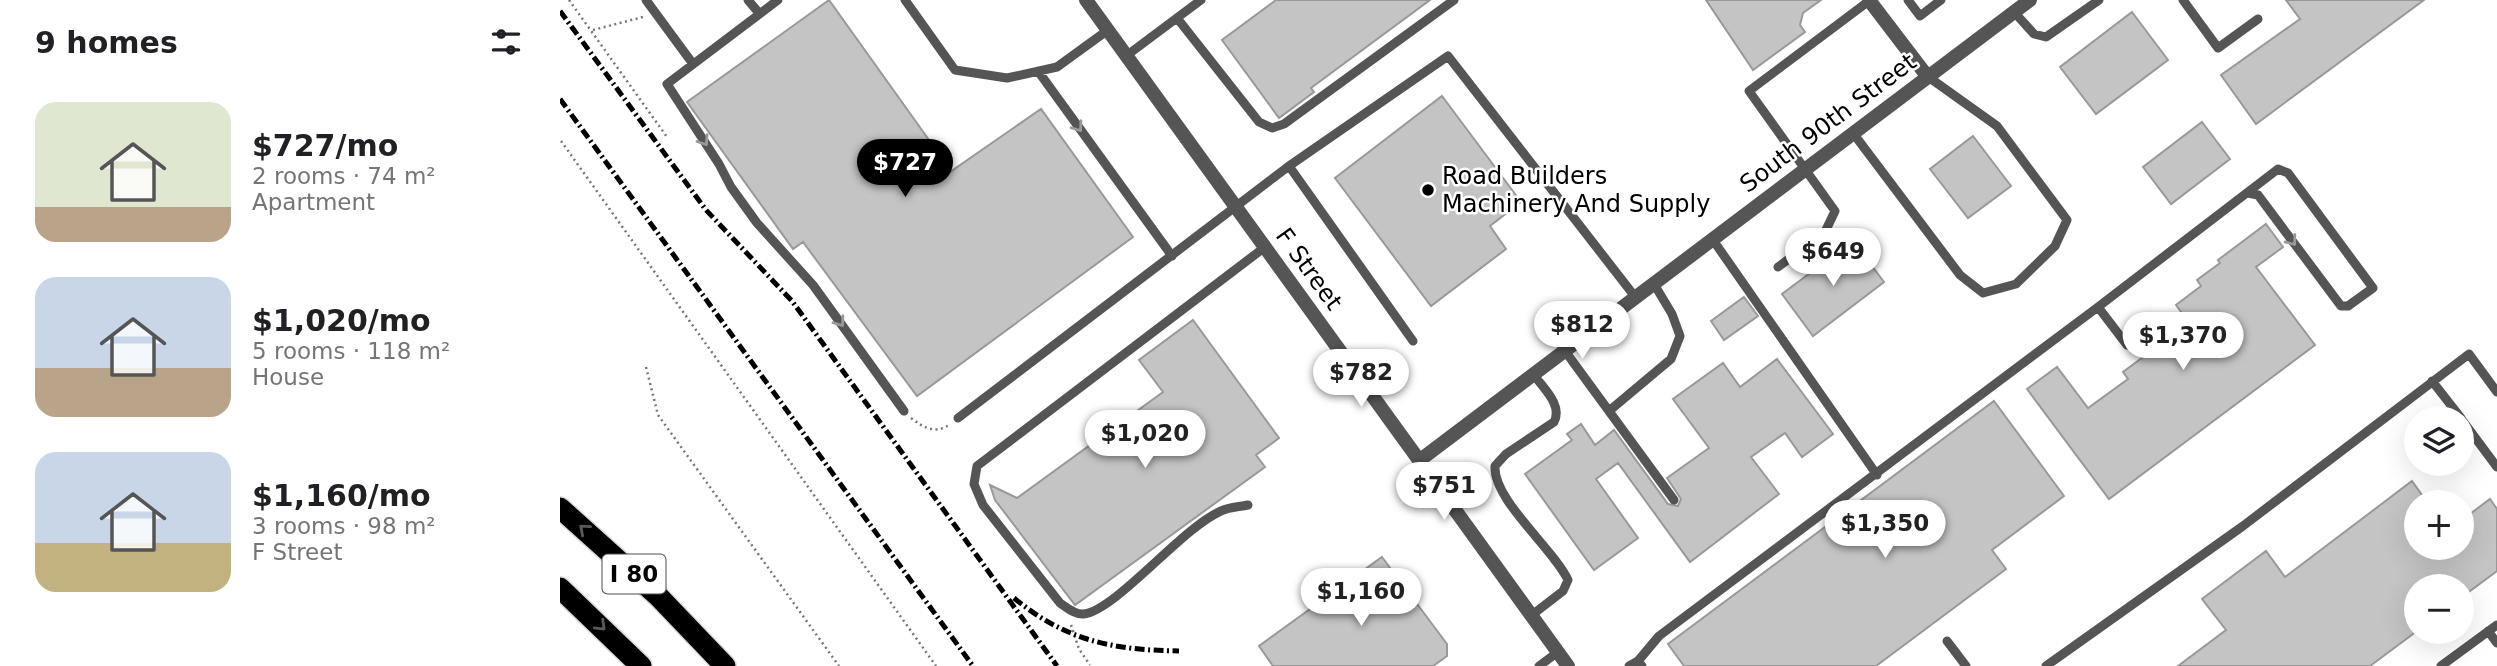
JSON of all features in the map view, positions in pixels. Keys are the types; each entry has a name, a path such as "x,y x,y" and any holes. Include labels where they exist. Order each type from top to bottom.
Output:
{"highway":[{"name":"I 80","path":"560,508 659,597 725,666"},
{"name":"I 80","path":"560,588 641,666"}],"street":[{"name":"F Street","path":"1086,0 1568,666"},
{"path":"1869,0 1927,76"},
{"name":"South 90th Street","path":"1420,460 2030,0"}],"lane":[{"path":"646,0 693,64"},
{"path":"748,0 759,13"},
{"path":"778,0 667,84 731,187 757,223 813,285 904,411"},
{"path":"905,0 955,70 1007,78 1057,67 1108,30"},
{"path":"1126,56 1201,0"},
{"path":"1177,18 1259,122 1272,128 1284,124 1454,0"},
{"path":"1778,267 1825,232 1835,211 1749,90 1869,0"},
{"path":"1908,0 1920,16 1941,0"},
{"path":"2014,12 2034,34 2046,37 2099,0"},
{"path":"2183,0 2218,48 2258,19"},
{"path":"958,418 1289,166 1448,56 1636,298"},
{"path":"1038,71 1172,256"},
{"path":"1853,133 1960,275 1983,293 2015,284 2055,246 2067,220 1997,126 1927,76"},
{"path":"1289,166 1413,341"},
{"path":"1636,664 1659,635 1877,474 2278,169 2288,173 2373,288 2348,306 2341,306 2258,195 2248,193"},
{"path":"1713,240 1877,474"},
{"path":"1248,505 1221,511 1177,541 1148,569 1101,606 1083,614 1060,603 983,505 974,484 976,467 1265,247"},
{"path":"1609,411 1671,359 1680,336 1672,314 1654,284"},
{"path":"2098,307 2127,345"},
{"path":"1565,351 1674,500"},
{"path":"2046,666 2243,526 2469,354 2497,391"},
{"path":"1532,615 1563,591 1568,580 1508,499 1494,474 1495,466 1506,454 1554,422 1557,415 1555,405 1534,375"},
{"path":"2432,381 2451,406"},
{"path":"2474,436 2497,467"},
{"path":"2441,666 2497,625"},
{"path":"2488,631 2497,643"},
{"path":"1947,641 1966,666"},
{"path":"1539,666 1558,652"}],"path":[{"path":"569,0 667,136"},
{"path":"593,30 657,14"},
{"path":"561,141 936,666"},
{"path":"646,367 658,415 838,666"},
{"path":"904,411 927,429 942,430 958,418"},
{"path":"1072,611 1071,631 1090,665"}],"building":[{"path":"829,0 934,147 930,150 947,174 1041,109 1133,237 917,396 803,242 793,249 687,102"},
{"path":"1276,0 1430,0 1311,88 1314,92 1279,118 1222,40"},
{"path":"1706,0 1821,0 1803,13 1800,25 1805,32 1753,70"},
{"path":"2286,0 2424,0 2256,124 2221,75 2300,19"},
{"path":"2132,12 2168,60 2096,114 2060,67"},
{"name":"Road Builders Machinery And Supply","path":"1442,96 1521,202 1490,226 1506,249 1431,306 1335,178"},
{"path":"2202,122 2230,159 2171,204 2143,167"},
{"path":"1973,136 2011,186 1968,218 1930,169"},
{"path":"2266,224 2283,247 2256,267 2315,345 2109,499 2027,389 2057,367 2088,408 2128,379 2123,372 2189,323 2176,305 2201,286 2197,280 2220,263 2218,260"},
{"path":"1853,241 1884,282 1813,336 1782,294"},
{"path":"1744,297 1758,316 1724,340 1711,321"},
{"path":"1193,320 1279,438 1256,455 1265,467 1075,605 995,500 990,485 1017,498 1163,392 1139,360"},
{"path":"1777,359 1833,434 1802,457 1785,433 1751,457 1779,494 1690,562 1618,463 1596,479 1638,538 1594,570 1525,474 1572,440 1567,434 1581,424 1595,445 1614,430 1668,504 1678,506 1681,499 1667,478 1709,448 1673,399 1723,363 1740,387"},
{"path":"1994,401 2064,496 1992,550 2006,569 1876,666 1684,666 1668,644"},
{"path":"2412,481 2418,490 2404,490 2404,560 2474,560 2474,511 2490,499 2497,509 2497,571 2474,588 2474,574 2404,574 2404,641 2370,666 2178,666 2226,630 2202,599 2266,551 2285,577"},
{"path":"1382,557 1447,644 1447,656 1433,666 1273,666 1259,646"}],"railway":[{"path":"560,11 706,210 792,301 1057,666"},
{"path":"560,99 973,666"},
{"path":"1014,598 1052,624 1091,640 1133,648 1179,651"}],"place":[{"name":"Road Builders Machinery And Supply","path":"1428,190"}]}
